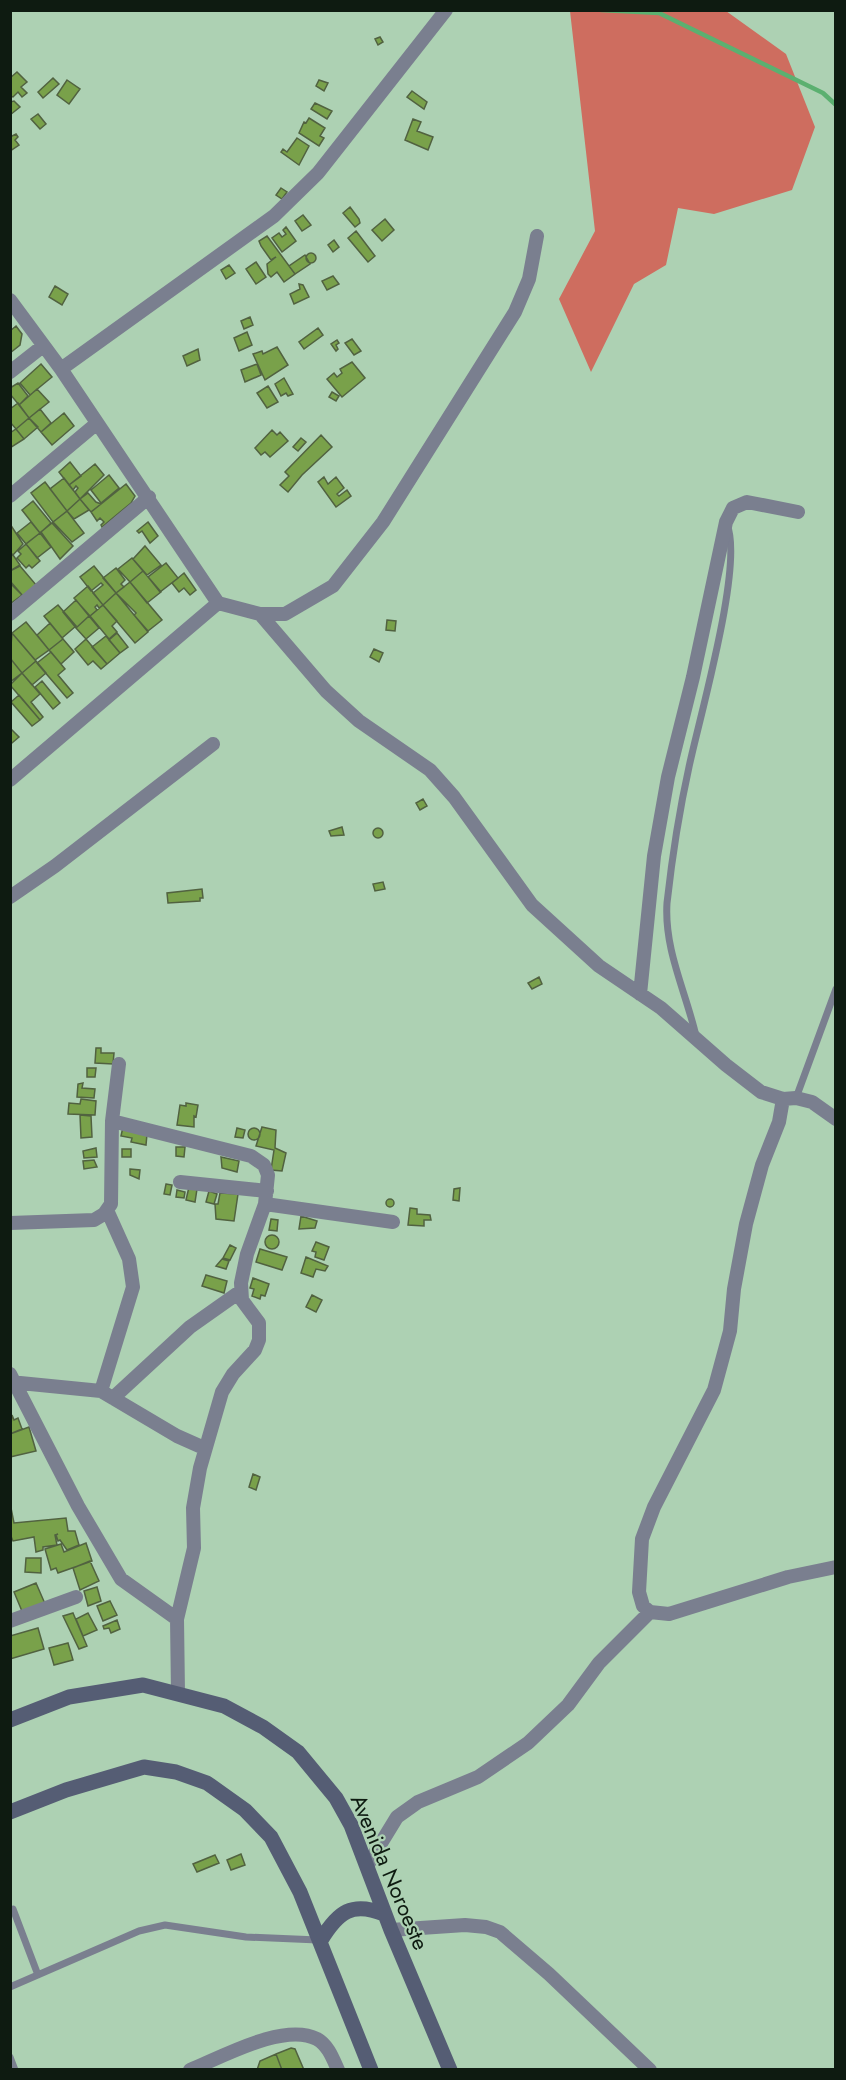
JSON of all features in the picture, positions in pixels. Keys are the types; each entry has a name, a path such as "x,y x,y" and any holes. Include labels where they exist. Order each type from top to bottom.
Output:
{"street":[{"path":"61,369 274,216 318,173 446,10"},
{"path":"10,300 61,369 218,603 260,614 285,614 303,606 333,586 382,522 514,312 529,279 537,236"},
{"path":"10,372 44,346"},
{"path":"10,496 96,424"},
{"path":"10,614 148,497"},
{"path":"640,994 654,856 668,777 693,677 726,522 733,508 747,502 798,512"},
{"path":"10,780 218,603"},
{"path":"260,614 326,691 358,721 430,770 454,798 532,905 599,966 661,1008 761,1092 812,1102 836,1119"},
{"path":"10,897 55,866 213,744"},
{"path":"10,1223 94,1220 107,1210 111,1203 112,1121 119,1064"},
{"path":"789,1098 762,1165 746,1224 734,1289 730,1331 717,1382 654,1507 642,1539 639,1592 643,1606 650,1612 669,1614 692,1609 788,1577 836,1567"},
{"path":"112,1121 252,1156 264,1165 268,1175 266,1198 247,1254 241,1291 242,1300 259,1323 259,1340 255,1350 233,1374 222,1392 204,1448 193,1508 194,1548 177,1619 178,1693"},
{"path":"180,1182 393,1222"},
{"path":"107,1210 129,1259 132,1287 107,1394"},
{"path":"107,1394 190,1327 241,1291"},
{"path":"12,1379 35,1385 107,1394 177,1436 204,1448"},
{"path":"12,1379 78,1506 121,1579 177,1619"},
{"path":"10,1621 76,1597"},
{"path":"367,1866 397,1816 418,1802 478,1777 528,1743 562,1711 599,1663 650,1612"},
{"name":"Avenida Noroeste","path":"10,1720 69,1697 143,1685 224,1706 263,1727 298,1752 336,1798 351,1825 384,1914 450,2070"},
{"path":"10,1812 66,1790 144,1767 176,1772 207,1783 245,1810 271,1837 321,1940 371,2070"},
{"path":"321,1940 334,1921 345,1912 362,1908 384,1914"},
{"path":"391,1930 465,1925 486,1927 500,1932 549,1974 650,2070"},
{"path":"190,2070 273,2037 307,2035 326,2047 338,2070"},
{"path":"224,2056 230,2070"}],"lane":[{"path":"697,1039 690,1006 669,944 666,923 673,850 723,616 732,549 732,536 726,522"},
{"path":"789,1098 836,989"},
{"path":"13,1910 38,1975"},
{"path":"10,1988 140,1931 165,1925 246,1937 321,1940"},
{"path":"10,2057 15,2070"}],"shaded area":[{"path":"570,11 726,11 786,54 815,127 792,190 714,214 678,208 666,265 634,284 591,372 559,299 595,231"}],"building":[{"path":"380,37 383,42 378,45 375,39"},
{"path":"17,72 27,82 21,87 27,93 22,97 18,92 13,97 10,96 10,78"},
{"path":"53,78 59,84 43,98 38,92"},
{"path":"67,80 80,89 69,104 57,95"},
{"path":"319,80 328,83 324,91 316,86"},
{"path":"412,91 427,102 424,109 407,97"},
{"path":"14,101 20,107 10,115 10,102"},
{"path":"315,103 332,111 327,119 311,109"},
{"path":"38,114 46,124 40,129 31,119"},
{"path":"309,118 325,128 320,136 324,138 319,146 299,133 304,122 306,123"},
{"path":"413,119 421,122 417,131 433,137 428,150 405,140"},
{"path":"16,134 18,137 15,140 19,145 10,151 10,137"},
{"path":"297,138 309,146 299,165 281,152 283,149 287,152"},
{"path":"281,188 287,192 282,199 276,195"},
{"path":"350,207 360,223 355,227 343,213"},
{"path":"303,215 311,225 302,231 295,221"},
{"path":"385,219 394,230 382,241 372,230"},
{"path":"286,227 296,241 282,252 272,238 279,233 282,237 286,234 283,230"},
{"path":"356,231 375,256 368,262 348,238"},
{"path":"267,236 295,274 284,282 277,272 271,277 268,274 267,264 276,257 271,260 261,246 259,241"},
{"path":"334,240 339,247 333,252 328,245"},
{"path":"311,253 315,254 315,262 311,263 307,262 306,258 307,254"},
{"path":"305,255 310,264 295,274 289,266"},
{"path":"256,262 266,277 256,284 246,269"},
{"path":"229,265 235,273 226,279 221,270"},
{"path":"333,276 339,284 327,290 322,281"},
{"path":"299,284 303,285 309,297 294,304 290,294 300,289"},
{"path":"55,286 68,294 62,305 49,297"},
{"path":"250,317 253,325 244,329 241,321"},
{"path":"16,326 22,334 20,345 10,353 10,331"},
{"path":"318,328 323,335 304,349 299,342"},
{"path":"247,332 252,345 239,351 234,338"},
{"path":"352,339 361,351 354,355 345,343"},
{"path":"337,340 339,343 336,345 338,349 336,351 331,344"},
{"path":"277,347 288,365 265,380 253,354 262,351 263,354"},
{"path":"198,349 200,360 187,366 183,356"},
{"path":"352,362 365,378 342,397 327,379 334,373 337,377 342,373 340,369"},
{"path":"41,364 52,377 30,395 20,383"},
{"path":"257,364 261,375 245,382 241,370"},
{"path":"284,378 293,394 288,396 286,393 281,396 275,384"},
{"path":"18,383 28,396 19,405 10,394 10,388"},
{"path":"268,386 278,402 267,408 257,393"},
{"path":"37,389 49,402 29,418 19,405"},
{"path":"332,392 339,396 336,401 329,397"},
{"path":"18,403 29,418 16,429 10,422 10,409"},
{"path":"40,409 51,423 41,432 29,418"},
{"path":"64,413 74,426 52,445 41,432"},
{"path":"29,418 38,427 24,439 16,429"},
{"path":"16,429 24,439 10,448 10,433"},
{"path":"272,430 277,435 280,432 288,441 270,457 265,452 261,455 255,448"},
{"path":"321,435 332,447 302,475 288,492 280,485 289,476 285,472"},
{"path":"301,438 306,442 298,451 293,447"},
{"path":"70,462 81,476 69,485 59,472"},
{"path":"95,464 104,475 80,499 75,492 78,488 76,486 73,490 69,485"},
{"path":"109,475 119,488 101,503 91,490"},
{"path":"324,477 328,484 336,477 344,488 337,494 339,496 347,490 351,496 336,507 318,482"},
{"path":"64,478 80,499 67,511 50,489"},
{"path":"45,482 67,511 53,522 31,493"},
{"path":"126,484 135,496 131,503 102,527 104,522 100,518 97,521 91,512"},
{"path":"88,493 101,504 91,512 80,499"},
{"path":"80,499 89,510 74,519 67,511"},
{"path":"33,501 51,523 40,533 22,510"},
{"path":"67,511 84,533 72,542 53,522"},
{"path":"31,522 40,533 26,544 17,533"},
{"path":"148,522 158,536 150,543 142,531 139,533 137,531"},
{"path":"52,523 73,546 60,559 41,532"},
{"path":"10,524 23,544 13,555 10,552"},
{"path":"40,533 51,547 37,558 26,544"},
{"path":"26,544 40,561 32,568 29,565 26,568 17,558 21,554 18,551"},
{"path":"145,546 161,565 147,575 133,559"},
{"path":"13,555 20,565 10,571 10,557"},
{"path":"132,558 143,571 130,582 118,569"},
{"path":"166,563 178,578 160,592 148,577"},
{"path":"20,566 37,586 23,596 10,581 10,571"},
{"path":"94,566 116,593 103,605 93,593 103,585 101,583 91,591 80,577"},
{"path":"116,568 125,580 121,584 124,587 116,593 103,578"},
{"path":"143,571 161,592 147,603 130,582"},
{"path":"184,573 196,590 190,595 184,588 179,592 172,583"},
{"path":"130,582 162,620 148,631 134,615 136,613 116,593"},
{"path":"10,583 22,595 10,604"},
{"path":"88,586 103,605 99,608 97,605 95,607 97,610 90,616 74,598"},
{"path":"116,593 148,632 135,643 103,605"},
{"path":"76,600 89,616 76,628 63,612"},
{"path":"58,605 76,626 62,638 44,616"},
{"path":"103,605 117,621 112,626 117,632 109,639 90,616"},
{"path":"89,616 99,628 86,639 76,628"},
{"path":"387,620 396,621 395,631 386,630"},
{"path":"26,622 49,650 35,660 12,633"},
{"path":"50,623 63,639 49,650 37,635"},
{"path":"12,633 36,661 22,673 10,658"},
{"path":"117,633 128,647 120,653 109,640"},
{"path":"106,636 120,653 107,664 92,647"},
{"path":"63,639 74,652 61,664 49,650"},
{"path":"86,639 107,664 101,669 93,661 88,665 75,649"},
{"path":"374,649 383,653 379,662 370,657"},
{"path":"51,652 65,669 58,675 73,693 67,698 37,663"},
{"path":"10,658 22,673 10,682"},
{"path":"36,661 46,673 32,685 22,673"},
{"path":"22,673 40,694 31,702 43,717 40,720 10,685"},
{"path":"42,681 60,703 53,709 35,687"},
{"path":"19,695 40,720 32,726 11,702"},
{"path":"10,728 19,737 12,743 10,740"},
{"path":"423,799 427,806 420,810 416,803"},
{"path":"342,827 344,835 331,836 329,831"},
{"path":"378,828 382,829 382,837 378,838 374,837 373,833 374,829"},
{"path":"383,882 385,889 375,891 373,884"},
{"path":"202,889 203,898 200,898 200,901 168,903 167,893"},
{"path":"539,977 542,984 532,989 528,983"},
{"path":"96,1048 101,1048 101,1053 114,1053 113,1064 95,1063"},
{"path":"87,1068 96,1068 95,1077 87,1077"},
{"path":"83,1083 82,1088 95,1089 94,1098 77,1097 78,1084"},
{"path":"81,1099 96,1101 95,1115 68,1114 69,1103 80,1104"},
{"path":"186,1103 198,1105 196,1117 194,1116 194,1127 177,1125 180,1105 186,1106"},
{"path":"80,1115 91,1116 92,1137 81,1138"},
{"path":"123,1127 147,1134 146,1145 131,1142 132,1138 121,1136"},
{"path":"262,1127 276,1130 275,1148 286,1153 282,1171 271,1170 274,1150 256,1146"},
{"path":"237,1128 245,1130 243,1138 235,1137"},
{"path":"254,1128 260,1134 254,1140 248,1134"},
{"path":"176,1147 185,1147 184,1157 176,1156"},
{"path":"96,1148 97,1157 84,1158 83,1151"},
{"path":"122,1149 131,1149 131,1157 122,1157"},
{"path":"221,1157 239,1161 237,1172 222,1168"},
{"path":"94,1160 97,1167 84,1169 83,1161"},
{"path":"130,1169 140,1170 139,1179 130,1175"},
{"path":"166,1184 172,1185 170,1195 164,1194"},
{"path":"189,1187 197,1189 195,1202 186,1200"},
{"path":"460,1188 459,1201 453,1200 454,1189"},
{"path":"177,1190 185,1192 184,1198 176,1197"},
{"path":"209,1191 217,1194 214,1204 206,1202"},
{"path":"220,1193 238,1194 234,1221 216,1219 215,1204 218,1204"},
{"path":"390,1199 394,1203 390,1207 386,1203"},
{"path":"410,1208 417,1209 417,1214 430,1215 431,1220 424,1220 424,1226 408,1225"},
{"path":"301,1216 317,1221 315,1228 299,1229"},
{"path":"271,1219 278,1220 277,1231 269,1230"},
{"path":"272,1235 277,1237 279,1242 277,1247 272,1249 267,1247 265,1242 267,1237"},
{"path":"316,1242 329,1247 324,1260 315,1257 316,1252 312,1251"},
{"path":"230,1245 236,1248 230,1260 223,1258"},
{"path":"260,1249 287,1257 282,1270 256,1262"},
{"path":"306,1257 328,1266 325,1271 316,1269 313,1277 301,1273"},
{"path":"222,1259 229,1261 226,1269 216,1266"},
{"path":"206,1275 227,1281 224,1293 202,1286"},
{"path":"253,1278 269,1284 265,1296 261,1295 260,1299 252,1296 254,1289 250,1288"},
{"path":"312,1295 322,1300 316,1312 306,1307"},
{"path":"12,1415 14,1420 18,1418 22,1429 10,1434"},
{"path":"29,1427 36,1451 10,1457 10,1434"},
{"path":"253,1474 260,1477 256,1490 249,1487"},
{"path":"11,1508 14,1523 66,1518 68,1531 75,1531 79,1545 67,1550 60,1540 58,1541 56,1535 58,1534 55,1535 57,1545 43,1547 43,1550 36,1552 34,1537 13,1541 10,1534"},
{"path":"86,1543 92,1561 58,1573 56,1568 51,1570 45,1549 61,1544 64,1552"},
{"path":"26,1558 41,1558 41,1573 25,1572"},
{"path":"90,1561 99,1581 80,1590 73,1568"},
{"path":"36,1583 46,1606 24,1616 14,1592"},
{"path":"97,1587 101,1601 88,1606 84,1591"},
{"path":"110,1601 117,1615 103,1621 97,1606"},
{"path":"73,1613 87,1646 79,1649 63,1616"},
{"path":"88,1613 97,1630 83,1636 76,1619"},
{"path":"117,1620 120,1629 111,1633 109,1628 104,1629 103,1626"},
{"path":"38,1628 44,1649 10,1659 10,1636"},
{"path":"68,1643 73,1660 54,1665 49,1648"},
{"path":"241,1854 245,1865 231,1870 227,1860"},
{"path":"215,1855 219,1863 197,1872 193,1864"},
{"path":"291,2048 295,2049 304,2070 282,2070 276,2054"},
{"path":"276,2054 282,2070 257,2070 260,2061"}],"waterway":[{"path":"601,10 659,13 823,93 836,105"}]}
